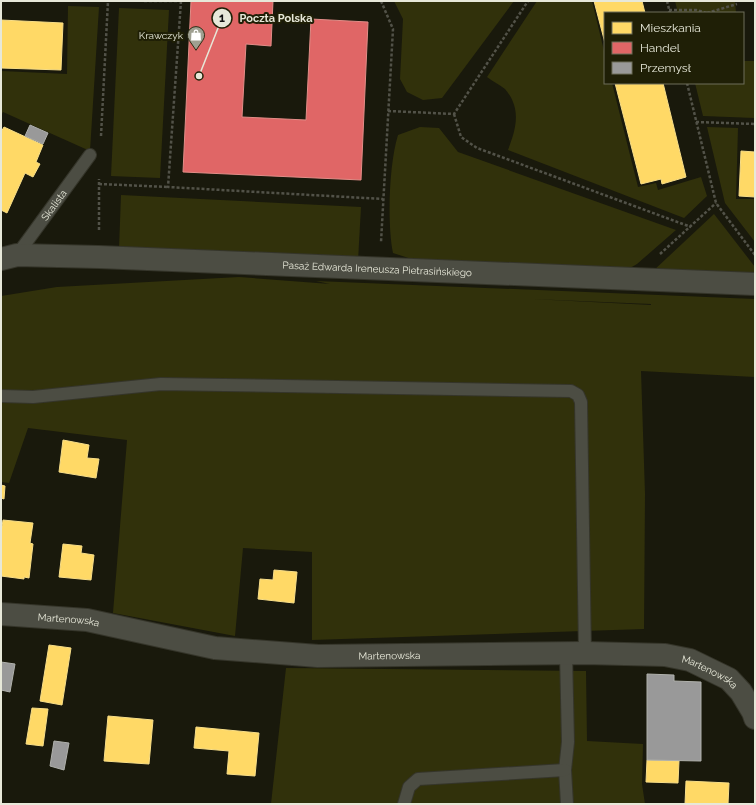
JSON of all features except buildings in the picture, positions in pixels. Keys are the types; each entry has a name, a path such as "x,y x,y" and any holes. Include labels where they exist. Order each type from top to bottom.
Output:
{"street":[{"name":"Pasaż Edwarda Ireneusza Pietrasińskiego","path":"9,257 99,257 755,284"},
{"name":"Martenowska","path":"1,614 87,620 214,648 318,656 575,654 664,655 690,660 729,680 741,692 754,712 755,718"}],"lane":[{"name":"Skalista","path":"9,257 90,155"},
{"path":"1,396 33,397 160,384 571,391 578,395 581,402 575,654 565,770 567,804"},
{"path":"404,804 409,787 418,779 565,770"}],"path":[{"path":"101,140 108,1"},
{"path":"144,1 177,1"},
{"path":"168,187 181,1"},
{"path":"380,269 393,29 381,1"},
{"path":"454,114 528,1"},
{"path":"667,1 670,12 696,10 703,12"},
{"path":"710,12 737,4"},
{"path":"686,84 716,203 755,255"},
{"path":"388,111 454,114"},
{"path":"454,114 461,137 477,148 691,227"},
{"path":"696,122 755,124"},
{"path":"99,177 99,257"},
{"path":"99,184 383,199"},
{"path":"631,279 691,227 716,203"}],"shaded area":[{"path":"394,1 514,1 442,98 423,100 407,92 400,79 403,19"},
{"path":"537,1 592,1 604,51 604,84 612,84 638,187 656,183 658,190 701,177 707,196 684,218 508,150 515,127 516,112 514,104 505,89 487,77"},
{"path":"675,1 735,1 736,12 678,12"},
{"path":"68,6 99,7 90,151 3,112 1,116 1,71 67,74"},
{"path":"119,8 169,10 160,178 111,176"},
{"path":"744,61 755,61 755,118 703,116 695,84 744,84"},
{"path":"420,127 439,128 458,152 676,230 637,264 623,272 418,261 393,253 390,226 390,194 395,147 398,135"},
{"path":"707,127 738,128 736,199 755,199 755,242 725,203"},
{"path":"121,195 361,207 358,261 119,249"},
{"path":"714,214 755,267 755,276 652,272"},
{"path":"239,277 330,284 316,281 755,299 755,377 641,371 645,494 644,629 312,640 312,552 243,548 235,636 113,613 127,440 28,428 9,483 1,482 1,296 57,287","holes":["532,299 651,304 651,305"]},
{"path":"286,668 586,671 587,741 643,744 642,784 645,804 271,804"}],"place":[{"name":"Krawczyk","path":"196,50"},
{"name":"Poczta Polska","path":"199,76"}]}
